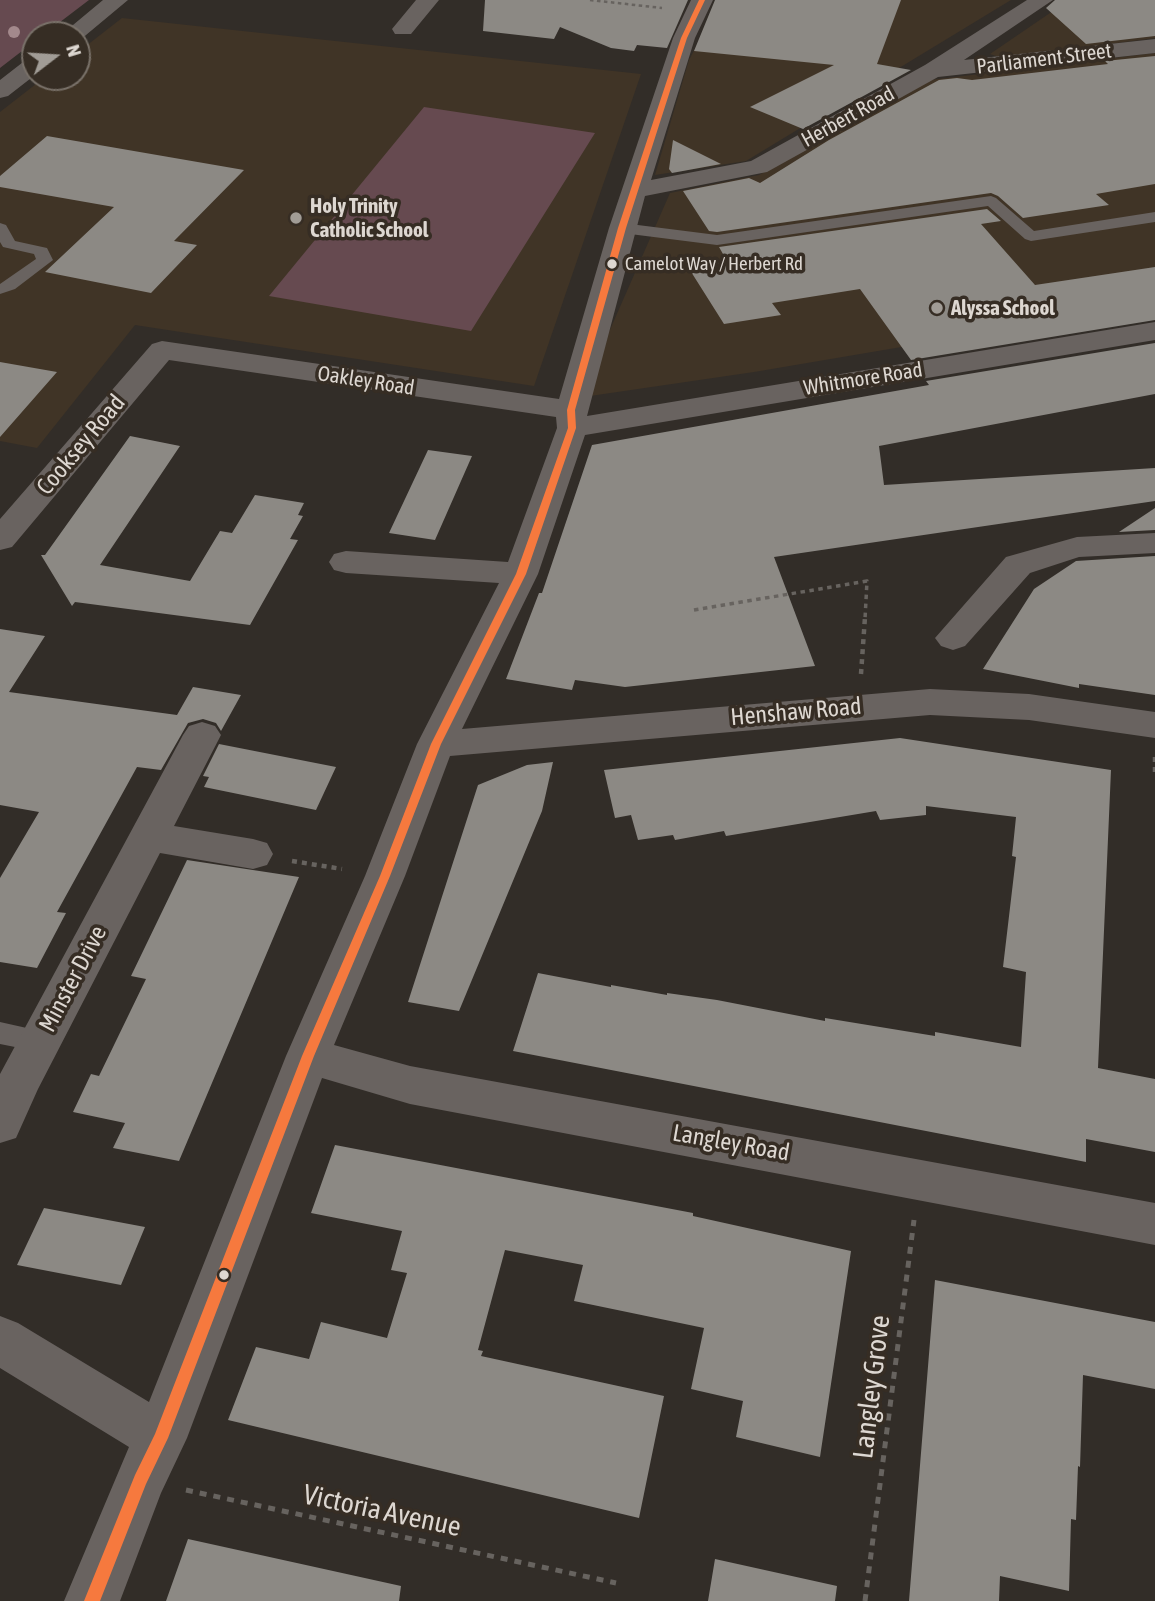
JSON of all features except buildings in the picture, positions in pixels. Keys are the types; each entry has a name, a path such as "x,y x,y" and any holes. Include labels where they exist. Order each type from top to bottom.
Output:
{"street":[{"path":"90,21 117,0"},
{"path":"403,29 428,0"},
{"name":"Herbert Road","path":"636,190 758,167 933,70 1042,0"},
{"path":"92,1601 308,1056 385,876 436,744 521,574 571,419 622,228 684,38 699,6"},
{"name":"Parliament Street","path":"933,70 1155,46"},
{"path":"0,91 21,75"},
{"name":"Whitmore Road","path":"571,419 1155,331"},
{"name":"Oakley Road","path":"162,350 571,419"},
{"name":"Cooksey Road","path":"0,540 162,350"},
{"path":"953,638 1018,565 1077,547 1155,543"},
{"path":"346,562 521,574"},
{"name":"Henshaw Road","path":"436,744 930,702 1029,707 1155,725"},
{"name":"Minster Drive","path":"0,1124 40,1041 202,734"},
{"path":"149,836 253,854"},
{"name":"Langley Road","path":"308,1056 410,1085 920,1178 1155,1224"},
{"path":"0,1340 150,1459"}],"lane":[{"path":"622,228 717,240 990,201 1031,236 1155,217"},
{"path":"0,228 9,244 41,251 45,260 9,286 0,289"},
{"path":"0,1033 40,1041"}],"path":[{"path":"590,0 699,6"},
{"path":"694,610 867,581 859,706"},
{"path":"253,854 385,876"},
{"name":"Langley Grove","path":"865,1601 920,1178"},
{"name":"Victoria Avenue","path":"150,1459 615,1583"}],"shaded area":[{"path":"0,0 89,0 61,21 21,21 21,52 0,68"},
{"path":"721,0 1011,0 746,161 655,175 689,60"},
{"path":"1069,0 1155,0 1155,38 1002,58 990,54"},
{"name":"Holy Trinity Catholic School","path":"122,18 641,74 534,386 135,325 37,448 0,441 0,112 27,91 91,91 91,42"},
{"path":"1155,53 1155,304 754,372 590,396 609,332 670,193 759,175 930,80"},
{"path":"424,107 595,133 471,331 269,296"}],"transit line":[{"path":"92,1601 140,1480 161,1438 308,1056 385,876 436,744 521,574 572,428 571,410 622,228 684,38 702,0"}],"place":[{"name":"Holy Trinity Catholic School","path":"296,218"},
{"name":"Camelot Way / Herbert Rd","path":"612,264"},
{"name":"Alyssa School","path":"937,308"}]}
